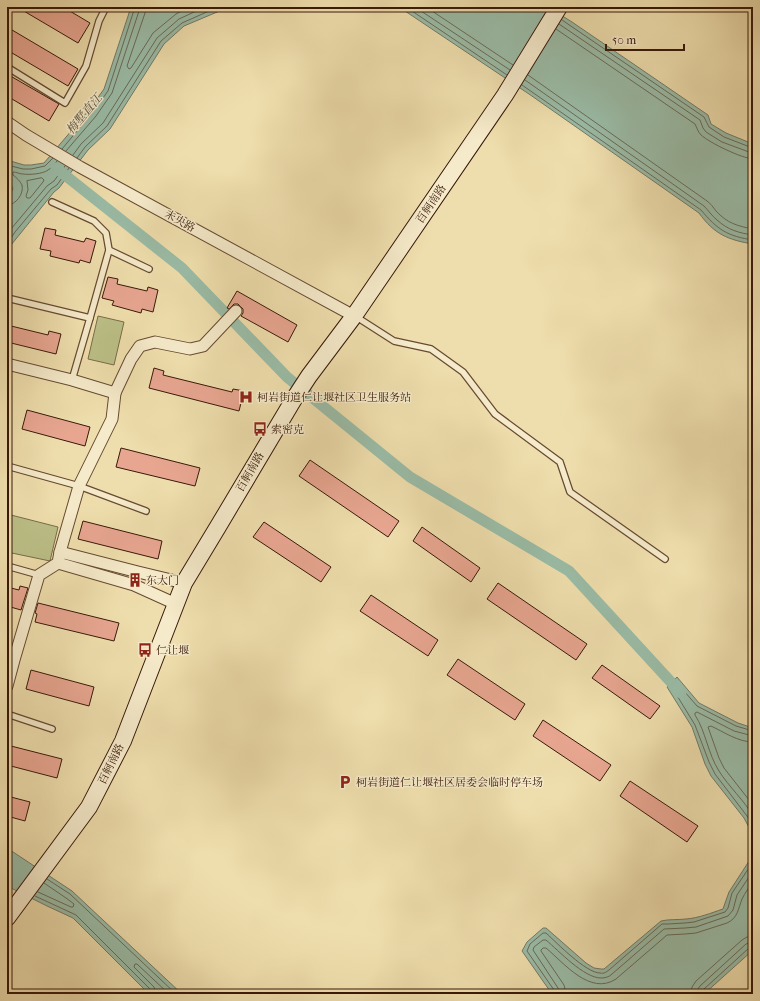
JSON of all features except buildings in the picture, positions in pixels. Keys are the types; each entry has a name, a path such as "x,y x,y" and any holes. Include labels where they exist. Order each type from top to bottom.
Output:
{"street":[{"name":"百舸南路","path":"10,914 89,807 123,741 184,583 294,399 354,316 505,95 559,7"},
{"name":"未央路","path":"7,122 26,136 80,167 354,316"},
{"path":"7,686 10,659 39,575 58,563 79,486 112,419 115,393 131,359 140,346 154,342 190,349 203,346 236,312"},
{"path":"7,364 72,380 115,393"},
{"path":"60,552 184,583"},
{"path":"58,563 134,585 176,604"}],"lane":[{"path":"7,67 65,103 86,66 99,21 106,7"},
{"path":"52,202 94,221 106,233 109,250 72,380"},
{"path":"109,250 149,269"},
{"path":"7,298 90,318"},
{"path":"354,316 394,341 431,349 463,372 495,414 560,462 570,492 665,559"},
{"path":"7,466 79,486 146,511"},
{"path":"7,566 39,575"},
{"path":"7,714 52,729"}],"green space":[{"path":"98,316 124,322 114,365 88,359"},
{"path":"7,514 58,527 50,561 7,552"}],"water":[{"path":"131,7 229,7 184,26 164,44 110,129 88,150 59,188 54,192 7,250 7,198 13,188 7,182 7,160 24,165 44,163 89,110 104,89"},
{"path":"399,7 548,7 572,22 708,115 711,124 726,133 753,144 753,244 729,238 716,231 699,213 529,94"},
{"path":"677,677 699,703 738,723 753,728 753,835 744,818 711,776 705,764 692,727 667,687"},
{"path":"7,848 72,891 182,994 149,994 73,918 7,886"},
{"path":"753,855 753,950 704,994 552,994 522,951 527,942 543,928 546,928 586,963 594,968 604,969 661,921 696,918 723,909 729,892"}],"waterway":[{"path":"56,168 182,268 287,377 410,477 569,571 681,693"}],"place":[{"name":"柯岩街道仁让堰社区卫生服务站","path":"246,397"},
{"name":"索密克","path":"260,429"},
{"name":"东大门","path":"135,580"},
{"name":"仁让堰","path":"145,650"},
{"name":"柯岩街道仁让堰社区居委会临时停车场","path":"345,782"}],"water label":[{"name":"梅墅直江","path":"84,114"}]}
